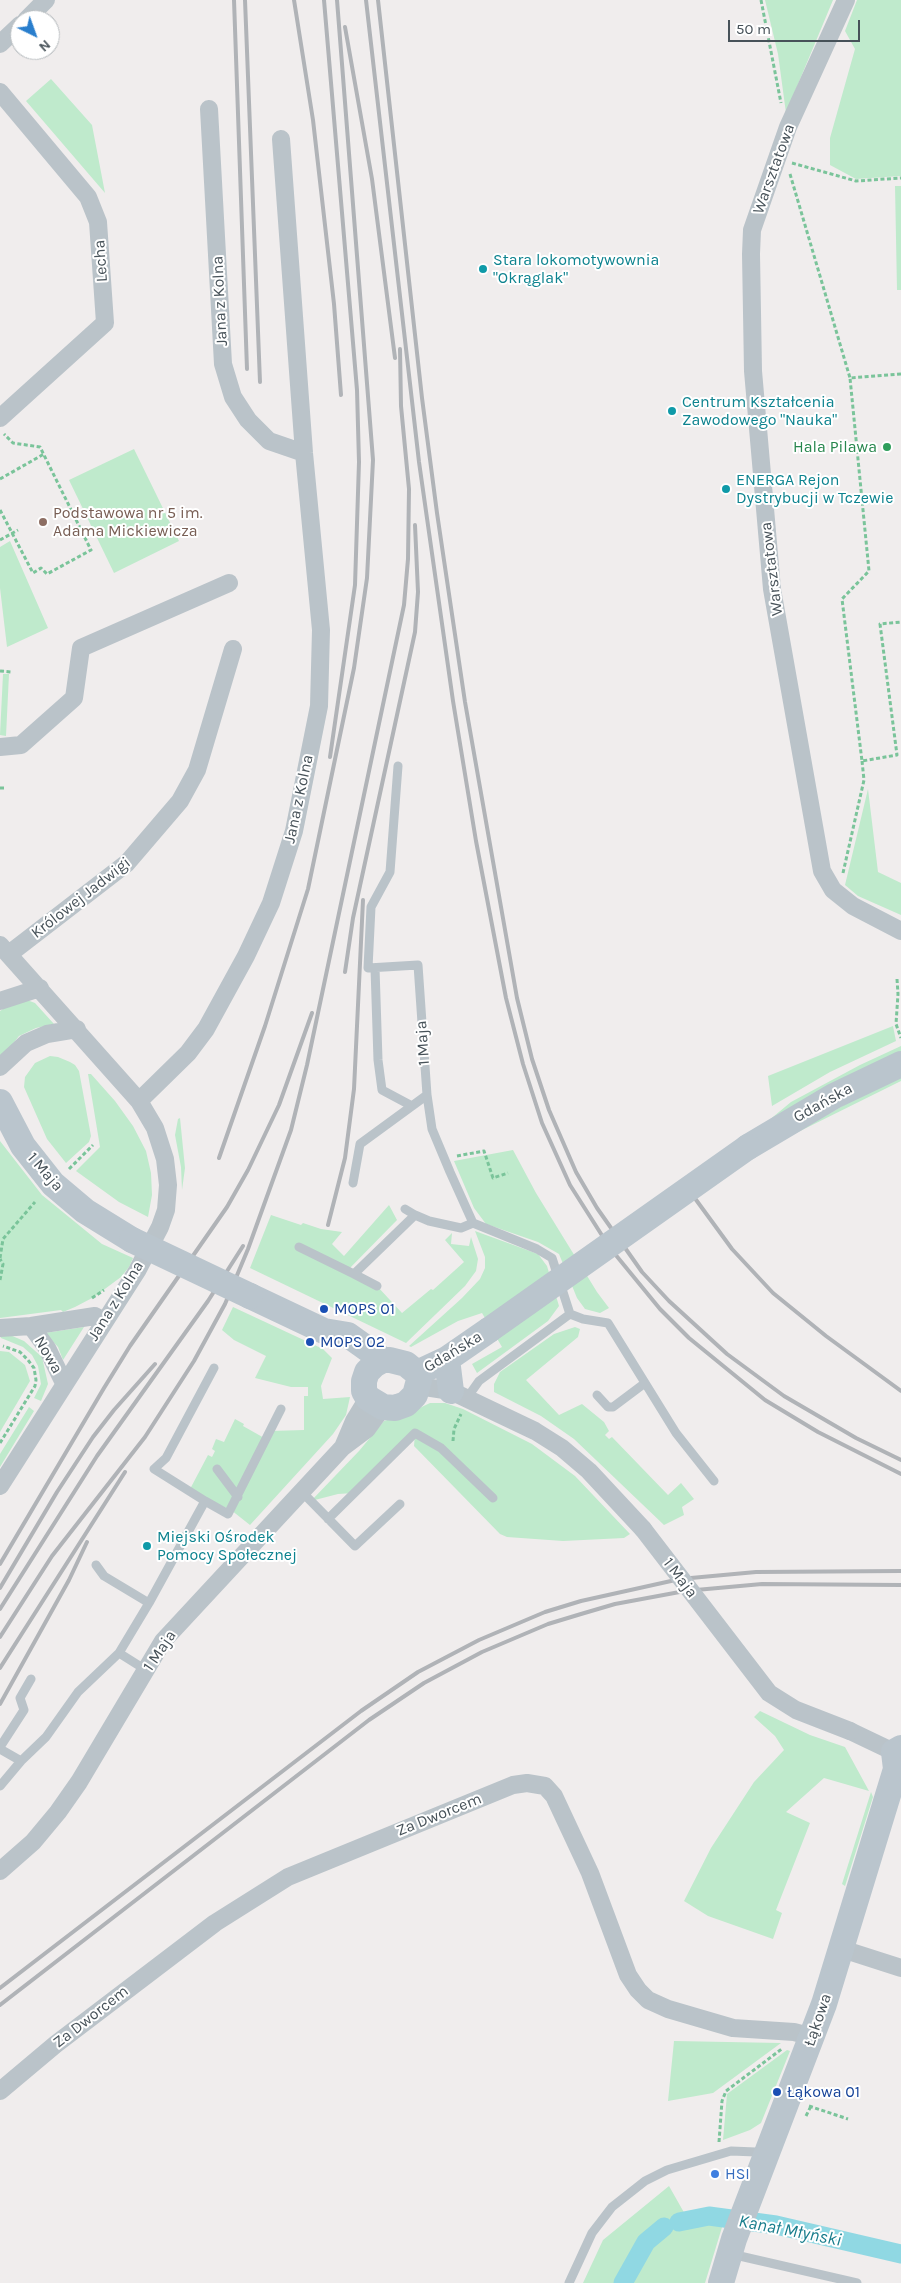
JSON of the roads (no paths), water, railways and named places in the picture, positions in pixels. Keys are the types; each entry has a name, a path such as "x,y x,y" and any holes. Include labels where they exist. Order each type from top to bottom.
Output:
{"street":[{"path":"36,10 46,0"},
{"name":"Warsztatowa","path":"846,0 788,126 752,230 753,371 772,589 822,871 833,890 853,906 901,931"},
{"path":"0,44 10,35"},
{"name":"Lecha","path":"0,92 88,196 98,222 104,323 0,418"},
{"name":"Jana z Kolna","path":"210,109 223,364 234,397 248,420 269,441 304,453"},
{"name":"Jana z Kolna","path":"139,1101 188,1053 206,1030 246,956 271,903 294,831 319,706 321,630 304,453 281,139"},
{"path":"0,747 21,745 74,698 81,648 229,583"},
{"name":"Królowej Jadwigi","path":"5,949 127,864 180,801 197,770 233,648"},
{"name":"Jana z Kolna","path":"0,1486 137,1271 160,1227 166,1210 168,1185 166,1159 155,1128 139,1101 5,949"},
{"path":"0,1001 40,988"},
{"path":"0,1067 26,1042 47,1034 77,1029"},
{"name":"Gdańska","path":"418,1380 748,1148 834,1096 901,1064"},
{"name":"1 Maja","path":"0,1102 23,1146 53,1184 85,1211 132,1240 324,1331 348,1335 375,1366"},
{"name":"Nowa","path":"0,1328 31,1326 95,1316 104,1321"},
{"name":"Nowa","path":"31,1326 47,1348 64,1384"},
{"path":"447,1359 461,1399"},
{"path":"390,1360 406,1364 418,1380 415,1395 406,1404 394,1408 376,1403 364,1391 364,1381 375,1366 390,1360"},
{"name":"1 Maja","path":"418,1380 535,1431 562,1448 612,1493 643,1529 769,1693 796,1710 898,1750"},
{"name":"1 Maja","path":"0,1871 33,1842 58,1812 79,1782 163,1641 343,1447 354,1421 376,1403"},
{"name":"Łąkowa","path":"721,2283 731,2246 766,2156 801,2041 842,1949 896,1769 898,1750"},
{"name":"Za Dworcem","path":"0,2091 56,2044 215,1923 288,1877 513,1785 527,1783 545,1786 554,1796 590,1873 628,1975 638,1990 648,2000 668,2009 733,2028 794,2032 801,2041"},
{"path":"842,1949 901,1968"}],"lane":[{"path":"398,766 390,872 370,907 368,968 375,968 379,1079 382,1090 412,1106"},
{"name":"1 Maja","path":"375,968 418,965 426,1095 432,1129 473,1223"},
{"path":"353,1183 360,1144 426,1095"},
{"path":"405,1209 429,1221 461,1228 473,1223 537,1249 552,1258 570,1314"},
{"path":"354,1274 415,1215"},
{"path":"299,1246 377,1286"},
{"path":"570,1314 608,1322 676,1433 714,1481"},
{"path":"461,1399 479,1381 570,1314"},
{"path":"214,1368 166,1458 154,1470 228,1514 281,1409"},
{"path":"597,1395 608,1407 613,1407 645,1383"},
{"path":"328,1518 415,1433 441,1448 493,1498"},
{"path":"217,1469 238,1497"},
{"path":"302,1492 355,1546 400,1504"},
{"path":"0,1786 21,1761 46,1738 78,1692 119,1653 205,1501"},
{"path":"96,1564 104,1576 149,1603"},
{"path":"119,1653 146,1670"},
{"path":"21,1761 0,1748 24,1710 20,1698 31,1679"},
{"path":"568,2283 592,2233 612,2207 645,2182 667,2170 731,2151 756,2152 766,2156"},
{"path":"731,2246 857,2283"}],"waterway":[{"name":"Kanał Młyński","path":"679,2222 709,2216 776,2225 901,2254"},
{"name":"Kanał Młyński","path":"623,2283 646,2242 664,2227"}],"railway":[{"path":"234,0 247,369"},
{"path":"245,0 260,382"},
{"path":"294,0 313,120 334,304 341,395"},
{"path":"324,0 357,390 359,462 355,585 330,757"},
{"path":"219,1158 265,1026 308,889 354,668 367,578 373,460 337,0"},
{"path":"366,0 419,462 453,701 476,841 506,998 523,1064 542,1123 570,1185 610,1248 660,1309 689,1338 765,1400 818,1432 901,1474"},
{"path":"378,0 422,398 465,702 517,998 532,1059 549,1110 576,1172 597,1208 642,1272 669,1301 727,1354 784,1396 856,1438 901,1460"},
{"path":"345,27 372,179 395,358"},
{"path":"0,1637 52,1556 145,1437 194,1361 225,1304 248,1249 291,1130 307,1065 404,605 408,559 409,489 401,406 400,349"},
{"path":"345,972 353,918 415,632 418,592 415,525"},
{"path":"328,1225 345,1158 354,1089 363,900"},
{"path":"0,1564 130,1346 227,1207 248,1170 279,1105 312,1013"},
{"path":"683,1182 732,1249 773,1293 826,1336 901,1391"},
{"path":"0,1609 97,1456 208,1301 243,1246"},
{"path":"0,1588 57,1492 93,1437 155,1364"},
{"path":"0,1668 125,1472"},
{"path":"0,1704 69,1580 87,1542"},
{"path":"0,1988 361,1711 418,1672 479,1640 545,1612 581,1601 680,1579 756,1572 901,1571"},
{"path":"0,2005 369,1720 424,1683 482,1652 548,1624 581,1614 615,1604 685,1591 762,1584 901,1585"}],"place":[{"name":"Stara lokomotywownia \"Okrąglak\"","path":"483,269"},
{"name":"Centrum Kształcenia Zawodowego \"Nauka\"","path":"672,411"},
{"name":"Hala Pilawa","path":"887,447"},
{"name":"ENERGA Rejon Dystrybucji w Tczewie","path":"726,489"},
{"name":"Podstawowa nr 5 im. Adama Mickiewicza","path":"43,522"},
{"name":"MOPS 01","path":"324,1309"},
{"name":"MOPS 02","path":"310,1342"},
{"name":"Miejski Ośrodek Pomocy Społecznej","path":"147,1546"},
{"name":"Łąkowa 01","path":"777,2092"},
{"name":"HSI","path":"715,2174"}]}
